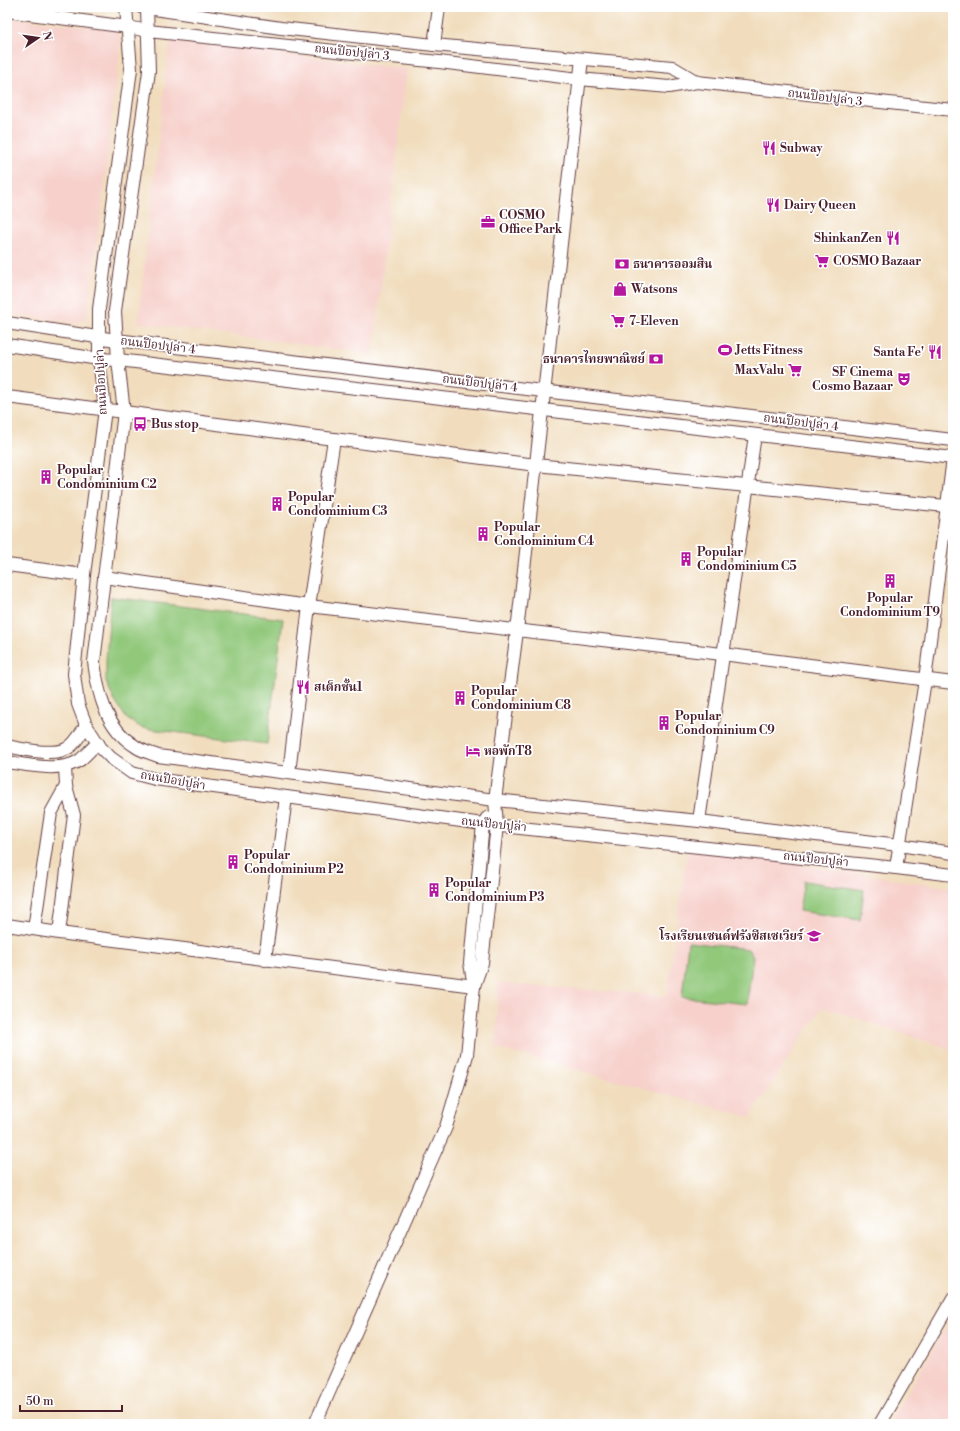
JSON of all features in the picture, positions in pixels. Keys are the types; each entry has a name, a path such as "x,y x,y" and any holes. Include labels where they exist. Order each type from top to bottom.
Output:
{"street":[{"name":"ถนนป๊อปปูล่า","path":"126,7 131,69 99,309 99,359 105,409 84,575 74,674 78,704 86,725 111,758 132,773 155,779 484,824 896,868 953,876"},
{"name":"ถนนป๊อปปูล่า","path":"145,7 148,31 149,71 115,311 116,340 124,412 94,662 96,684 108,717 124,737 135,747 158,756 495,800 699,821 953,853"},
{"name":"ถนนป๊อปปูล่า 3","path":"145,7 282,28 434,45 672,67 697,82"},
{"path":"434,45 439,7"},
{"name":"ถนนป๊อปปูล่า 3","path":"7,11 46,12 148,31 432,61 579,79 669,86 697,82 896,105 953,110"},
{"path":"315,1424 446,1127 467,1055 474,986 482,963 497,825 495,800 517,631 582,59"},
{"name":"ถนนป๊อปปูล่า 4","path":"7,323 116,340 953,440"},
{"name":"ถนนป๊อปปูล่า 4","path":"7,345 99,359 953,458"},
{"path":"390,392 392,373"},
{"path":"7,397 536,465 946,506"},
{"path":"699,821 722,654 755,435"},
{"path":"288,773 309,606 334,439"},
{"path":"896,868 925,680 953,458"},
{"path":"7,565 84,575"},
{"path":"104,577 309,606 722,654 953,683"},
{"path":"7,746 55,752 66,749 73,744 86,725"},
{"path":"7,762 33,766 65,767 80,760 98,742"},
{"path":"59,933 74,815 66,786 65,767"},
{"path":"34,930 51,813 66,786"},
{"path":"265,960 286,797"},
{"path":"474,986 470,963 484,824 495,800"},
{"path":"7,925 34,930 474,986"},
{"path":"880,1424 953,1298"}],"shaded area":[{"path":"7,17 113,30 121,37 101,215 87,316 79,323 7,314"},
{"path":"170,40 407,69 373,354 138,323"},
{"name":"โรงเรียนเซนต์ฟรังซีสเซเวียร์","path":"688,848 953,888 953,1050 822,1007 750,1117 496,1048 498,983 667,996"},
{"path":"953,1316 953,1424 888,1424 945,1330"}],"green space":[{"path":"111,597 283,619 267,744 142,728 127,719 114,700 106,681 106,660"},
{"path":"804,881 864,890 860,920 799,911"},
{"path":"688,942 748,949 753,957 747,1004 682,997"}],"place":[{"name":"Subway","path":"769,148"},
{"name":"Dairy Queen","path":"773,205"},
{"name":"COSMO Office Park","path":"488,222"},
{"name":"ShinkanZen","path":"893,238"},
{"name":"COSMO Bazaar","path":"822,261"},
{"name":"ธนาคารออมสิน","path":"622,264"},
{"name":"Watsons","path":"620,289"},
{"name":"7-Eleven","path":"618,321"},
{"name":"Jetts Fitness","path":"725,350"},
{"name":"Santa Fe'","path":"935,352"},
{"name":"ธนาคารไทยพาณิชย์","path":"656,359"},
{"name":"MaxValu","path":"795,370"},
{"name":"SF Cinema Cosmo Bazaar","path":"904,379"},
{"name":"Bus stop","path":"140,424"},
{"name":"Popular Condominium C2","path":"46,477"},
{"name":"Popular Condominium C3","path":"277,504"},
{"name":"Popular Condominium C4","path":"483,534"},
{"name":"Popular Condominium C5","path":"686,559"},
{"name":"Popular Condominium T9","path":"890,581"},
{"name":"สเต็กชั้น1","path":"303,687"},
{"name":"Popular Condominium C8","path":"460,698"},
{"name":"Popular Condominium C9","path":"664,723"},
{"name":"หอพักT8","path":"473,751"},
{"name":"Popular Condominium P2","path":"233,862"},
{"name":"Popular Condominium P3","path":"434,890"},
{"name":"โรงเรียนเซนต์ฟรังซีสเซเวียร์","path":"814,936"}]}
